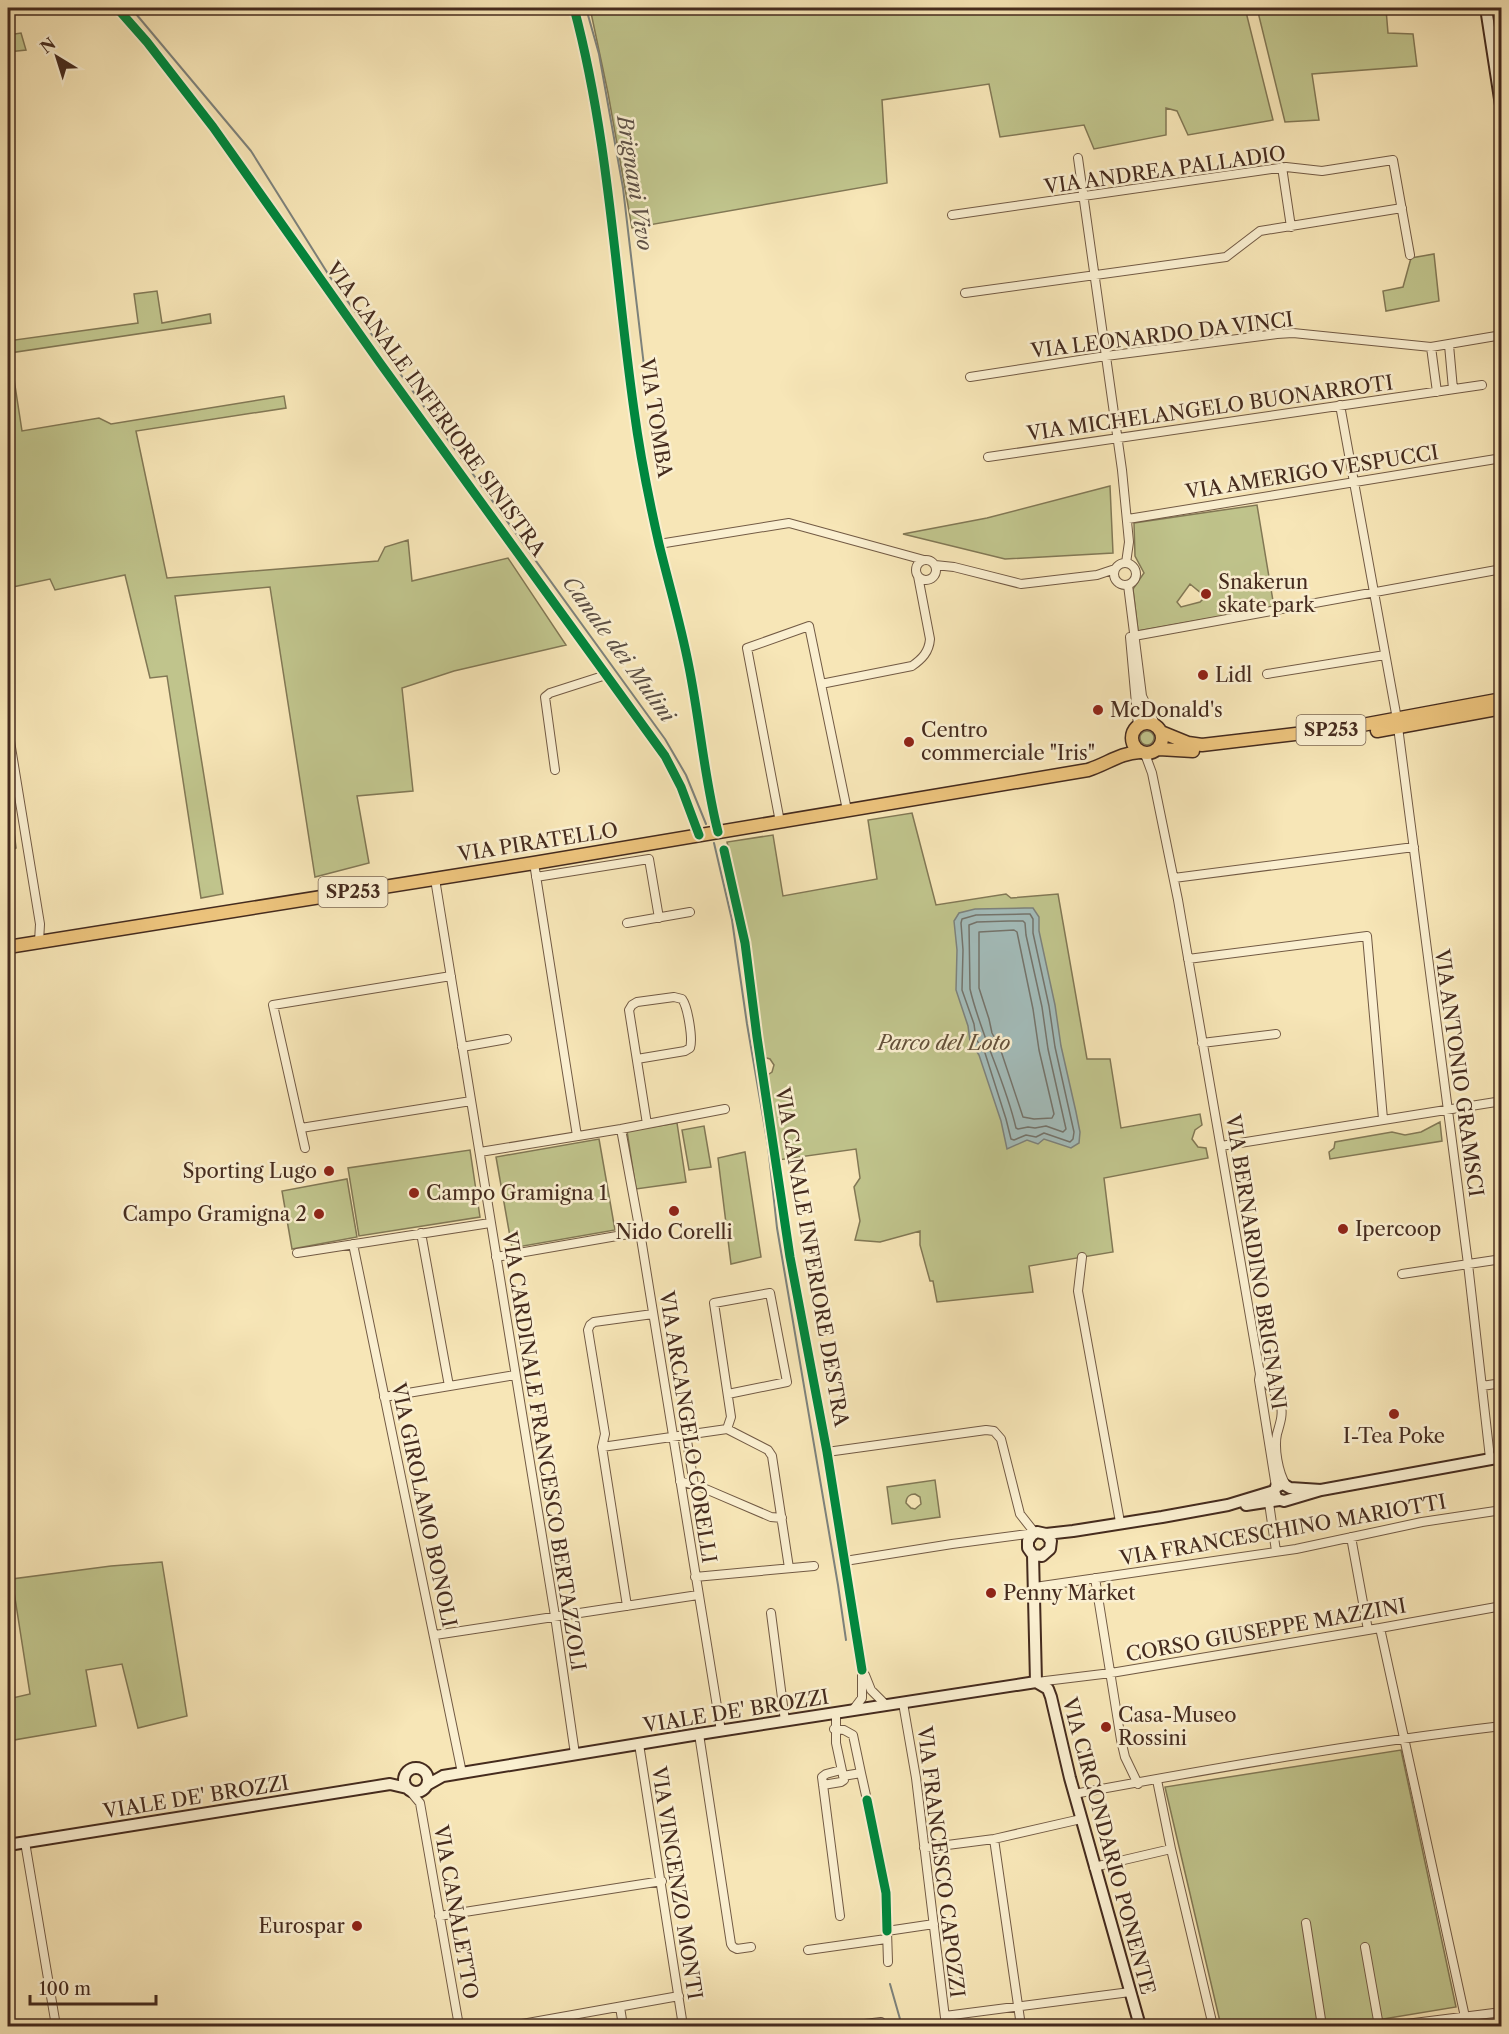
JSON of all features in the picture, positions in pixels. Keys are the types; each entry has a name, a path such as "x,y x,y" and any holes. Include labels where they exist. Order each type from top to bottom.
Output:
{"main road":[{"name":"VIA PIRATELLO","path":"8,947 435,879 1075,772 1099,766 1119,755 1128,753 1172,748 1201,752 1347,735 1502,699"},
{"name":"VIA PIRATELLO","path":"1075,772 1103,760 1135,730 1147,723 1188,743 1202,745 1398,723 1502,708"},
{"path":"1135,730 1133,745 1149,752 1162,741 1159,729"}],"street":[{"name":"VIA TOMBA","path":"574,8 588,59 601,142 634,409 659,544 689,666 702,754 718,832"},
{"path":"1486,8 1502,112"},
{"name":"VIA CANALE INFERIORE SINISTRA","path":"125,16 213,127 380,363 665,756 681,787 699,835"},
{"path":"1078,158 1128,519 1129,542 1126,563"},
{"name":"VIA ANDREA PALLADIO","path":"952,215 1084,198 1282,167 1322,171 1393,160 1410,255"},
{"path":"1282,167 1291,227"},
{"path":"965,292 1226,257 1260,231 1402,208"},
{"name":"VIA LEONARDO DA VINCI","path":"970,377 1106,356 1277,334 1293,333 1431,347 1502,335"},
{"path":"1449,345 1453,389"},
{"path":"1431,347 1437,392"},
{"name":"VIA MICHELANGELO BUONARROTI","path":"988,457 1482,385"},
{"name":"VIA ANTONIO GRAMSCI","path":"1340,405 1398,723 1468,1264 1490,1458"},
{"name":"VIA AMERIGO VESPUCCI","path":"1128,519 1502,458"},
{"path":"659,544 789,523 931,561 935,565 954,567 1021,584 1097,575 1126,563 1132,565 1136,573 1135,579 1122,584 1097,575"},
{"path":"821,684 912,666 922,658 930,639 918,576 916,567 902,553"},
{"path":"916,567 919,561 924,560"},
{"path":"918,576 925,580 932,578 936,571 935,565"},
{"path":"1115,569 1114,575 1122,584 1134,636 1142,696 1159,729"},
{"path":"1134,636 1502,569"},
{"path":"1122,584 1135,730"},
{"path":"780,822 747,648 809,626 847,810"},
{"path":"1267,674 1385,655"},
{"path":"555,770 545,697 550,693 606,675"},
{"path":"8,729 40,924 39,942"},
{"name":"VIA BERNARDINO BRIGNANI","path":"1149,752 1174,878 1221,1146 1260,1374 1266,1424 1274,1448 1280,1493 1276,1551"},
{"path":"1174,878 1414,847"},
{"path":"537,877 649,859 659,918"},
{"path":"534,862 577,1136"},
{"name":"VIA CARDINALE FRANCESCO BERTAZZOLI","path":"435,879 555,1616 575,1754"},
{"path":"627,923 690,912"},
{"path":"1188,959 1367,936 1383,1119"},
{"path":"305,1148 273,1005 451,976"},
{"path":"637,1059 685,1051 690,1048 692,1042 686,1006 682,999 674,997 635,1003 630,1007 628,1014 647,1124"},
{"path":"1202,1043 1276,1034"},
{"path":"462,1047 507,1039"},
{"path":"301,1128 471,1101"},
{"path":"1221,1146 1502,1101"},
{"path":"480,1152 725,1109"},
{"name":"VIA ARCANGELO CORELLI","path":"621,1129 640,1232 721,1731"},
{"path":"297,1253 490,1222"},
{"path":"496,1257 640,1232"},
{"path":"420,1233 449,1386"},
{"name":"VIA GIROLAMO BONOLI","path":"353,1244 462,1773"},
{"name":"VIA CANALE INFERIORE DESTRA","path":"790,1257 827,1452 862,1670 862,1698 853,1710"},
{"path":"1082,1257 1078,1291 1120,1522"},
{"path":"1402,1274 1502,1259"},
{"path":"727,1429 731,1417 714,1303 770,1293 787,1383 728,1394"},
{"path":"627,1606 602,1447 605,1434 588,1330 594,1323 653,1314"},
{"path":"1260,1374 1280,1402 1282,1418 1274,1448"},
{"path":"384,1397 515,1375"},
{"path":"1482,1386 1502,1383"},
{"path":"1262,1397 1274,1393"},
{"path":"1266,1424 1280,1426"},
{"path":"602,1447 727,1429 761,1445 771,1453 789,1568"},
{"path":"827,1452 986,1430 994,1431 1001,1439 1020,1514 1040,1533 1050,1538 1052,1544"},
{"name":"VIA ARCANGELO CORELLI","path":"686,1434 694,1485"},
{"path":"845,1561 1009,1535 1072,1531 1228,1505 1280,1493 1321,1490 1502,1457"},
{"path":"680,1481 771,1517 782,1518"},
{"name":"VIA FRANCESCHINO MARIOTTI","path":"1035,1587 1276,1551 1422,1522 1502,1510"},
{"path":"1009,1535 1034,1552 1049,1551 1052,1544 1072,1531"},
{"path":"1036,1682 1034,1552 1029,1538 1040,1533"},
{"path":"1351,1537 1368,1630"},
{"path":"695,1577 814,1566"},
{"path":"1095,1578 1125,1757 1138,1784"},
{"path":"435,1635 698,1594"},
{"name":"CORSO GIUSEPPE MAZZINI","path":"1036,1682 1111,1673 1502,1606"},
{"path":"771,1613 784,1721"},
{"path":"1380,1628 1467,2026"},
{"name":"VIA CANALE INFERIORE DESTRA","path":"862,1670 871,1690 886,1706"},
{"name":"VIALE DE' BROZZI","path":"8,1845 390,1784 412,1769 443,1776 1036,1682"},
{"name":"VIA CIRCONDARIO PONENTE","path":"1036,1682 1048,1689 1074,1794 1140,2026"},
{"name":"VIA FRANCESCO CAPOZZI","path":"903,1703 946,2026"},
{"path":"836,1714 834,1729 844,1780 823,1785 840,1916"},
{"path":"1074,1794 1405,1739 1502,1726"},
{"path":"834,1729 844,1730 853,1735 867,1800"},
{"path":"699,1734 731,1944 738,1949 751,1947"},
{"name":"VIA VINCENZO MONTI","path":"639,1744 683,2026"},
{"path":"424,1771 428,1777 426,1787"},
{"path":"406,1773 404,1781 409,1790"},
{"path":"842,1773 861,1773"},
{"name":"VIALE DE' BROZZI","path":"390,1784 418,1792 443,1776"},
{"path":"1157,1780 1213,2026"},
{"name":"VIA CANALETTO","path":"426,1787 420,1803 459,2026"},
{"name":"VIA CANALETTO","path":"409,1790 420,1803"},
{"path":"924,1848 994,1839 1081,1819"},
{"path":"994,1839 1021,2026"},
{"path":"25,1842 56,2026"},
{"path":"1094,1867 1171,1849"},
{"path":"439,1916 662,1881"},
{"path":"1306,1923 1322,2026"},
{"path":"888,1962 887,1931 934,1924"},
{"path":"808,1950 886,1939"},
{"path":"1365,1947 1379,2026"},
{"path":"945,2016 1130,1992"},
{"path":"511,2026 549,2023 679,1996"},
{"path":"620,2007 623,2026"},
{"path":"1390,2026 1502,2012"},
{"path":"848,2026 881,2022"}],"green space":[{"path":"590,8 1245,8 1273,120 1188,135 1177,111 1166,108 1166,135 1094,149 1084,125 1000,137 989,84 882,100 887,183 632,228"},
{"path":"1257,8 1391,8 1386,9 1388,33 1413,34 1417,66 1312,74 1319,120 1285,122"},
{"path":"21,33 26,50 8,52 8,35"},
{"path":"1434,254 1439,301 1386,311 1383,291 1403,287 1411,258"},
{"path":"157,291 162,323 210,314 211,323 10,353 22,431 99,418 111,424 284,396 286,408 136,431 167,578 378,561 385,547 408,540 412,581 508,558 566,645 454,671 402,688 413,791 357,796 369,863 315,877 270,587 175,596 223,894 201,898 167,676 150,678 125,575 55,590 50,579 8,588 8,341 138,323 134,294"},
{"path":"1110,486 1113,553 1005,559 903,534 987,518"},
{"path":"1257,505 1274,607 1138,631 1133,589 1144,573 1135,556 1134,523","holes":["1190,584 1202,594 1203,599 1200,602 1181,607 1177,602"]},
{"path":"1147,731 1152,733 1154,738 1152,743 1147,745 1142,743 1140,738 1142,733"},
{"path":"8,780 16,848 8,852"},
{"name":"Parco del Loto","path":"912,813 936,905 1006,894 1011,898 1058,894 1087,1059 1110,1059 1121,1128 1200,1114 1202,1125 1195,1130 1192,1139 1198,1147 1206,1148 1208,1158 1104,1178 1113,1252 1029,1266 1033,1292 937,1302 933,1281 930,1281 920,1245 920,1231 880,1242 855,1240 860,1221 854,1187 860,1178 856,1149 778,1160 766,1076 772,1072 774,1065 770,1059 763,1057 749,942 727,842 773,835 783,896 877,879 868,820"},
{"path":"1440,1122 1442,1141 1330,1159 1329,1152 1334,1148 1335,1142 1392,1132 1405,1135 1421,1132"},
{"path":"677,1123 686,1182 636,1189 627,1131"},
{"path":"704,1126 711,1167 689,1170 682,1130"},
{"path":"599,1139 615,1230 512,1248 496,1157"},
{"name":"Campo Gramigna 1","path":"470,1150 480,1217 359,1236 348,1168"},
{"path":"745,1152 761,1257 731,1264 718,1158"},
{"name":"Campo Gramigna 2","path":"347,1179 357,1237 292,1249 282,1191"},
{"path":"935,1480 940,1517 892,1524 887,1487","holes":["915,1494 920,1497 921,1504 915,1509 906,1503 911,1495"]},
{"path":"162,1562 187,1716 138,1728 122,1664 86,1670 96,1726 8,1741 8,1699 30,1694 12,1579"},
{"path":"1401,1750 1456,2007 1341,2026 1221,2026 1165,1787"},
{"path":"8,1977 15,2026 8,2026"},
{"path":"1501,2019 1501,2026 1476,2026 1475,2023"}],"water":[{"path":"1033,908 1039,917 1039,931 1080,1132 1079,1143 1071,1148 1044,1139 1038,1144 1027,1140 1007,1149 1001,1121 979,1055 970,1041 968,1026 956,990 957,950 954,921 959,913 975,909"}],"waterway":[{"name":"Canale dei Mulini","path":"131,8 251,151 330,277 665,739 686,775 706,824"},
{"name":"Brignani Vivo","path":"586,8 599,54 623,188 644,366"},
{"name":"Brignani Vivo","path":"643,379 644,387 648,387"},
{"name":"Canale dei Mulini","path":"714,843 732,920 768,1146 777,1228 846,1640"},
{"path":"890,1984 902,2026"}],"cycle path":[{"path":"117,8 147,42 213,127 380,363 665,756 681,787 699,835"},
{"path":"574,8 586,57 603,157 636,427 659,544 686,651 718,832"},
{"path":"724,850 745,943 790,1257 827,1452 862,1670"},
{"path":"867,1800 886,1893 887,1931"}],"place":[{"name":"Snakerun skate park","path":"1206,594"},
{"name":"Lidl","path":"1203,675"},
{"name":"McDonald's","path":"1098,710"},
{"name":"Centro commerciale \"Iris\"","path":"909,742"},
{"name":"Sporting Lugo","path":"329,1171"},
{"name":"Campo Gramigna 1","path":"414,1193"},
{"name":"Nido Corelli","path":"674,1211"},
{"name":"Campo Gramigna 2","path":"319,1214"},
{"name":"Ipercoop","path":"1343,1229"},
{"name":"I-Tea Poke","path":"1394,1414"},
{"name":"Penny Market","path":"991,1593"},
{"name":"Casa-Museo Rossini","path":"1106,1727"},
{"name":"Eurospar","path":"357,1926"}]}
